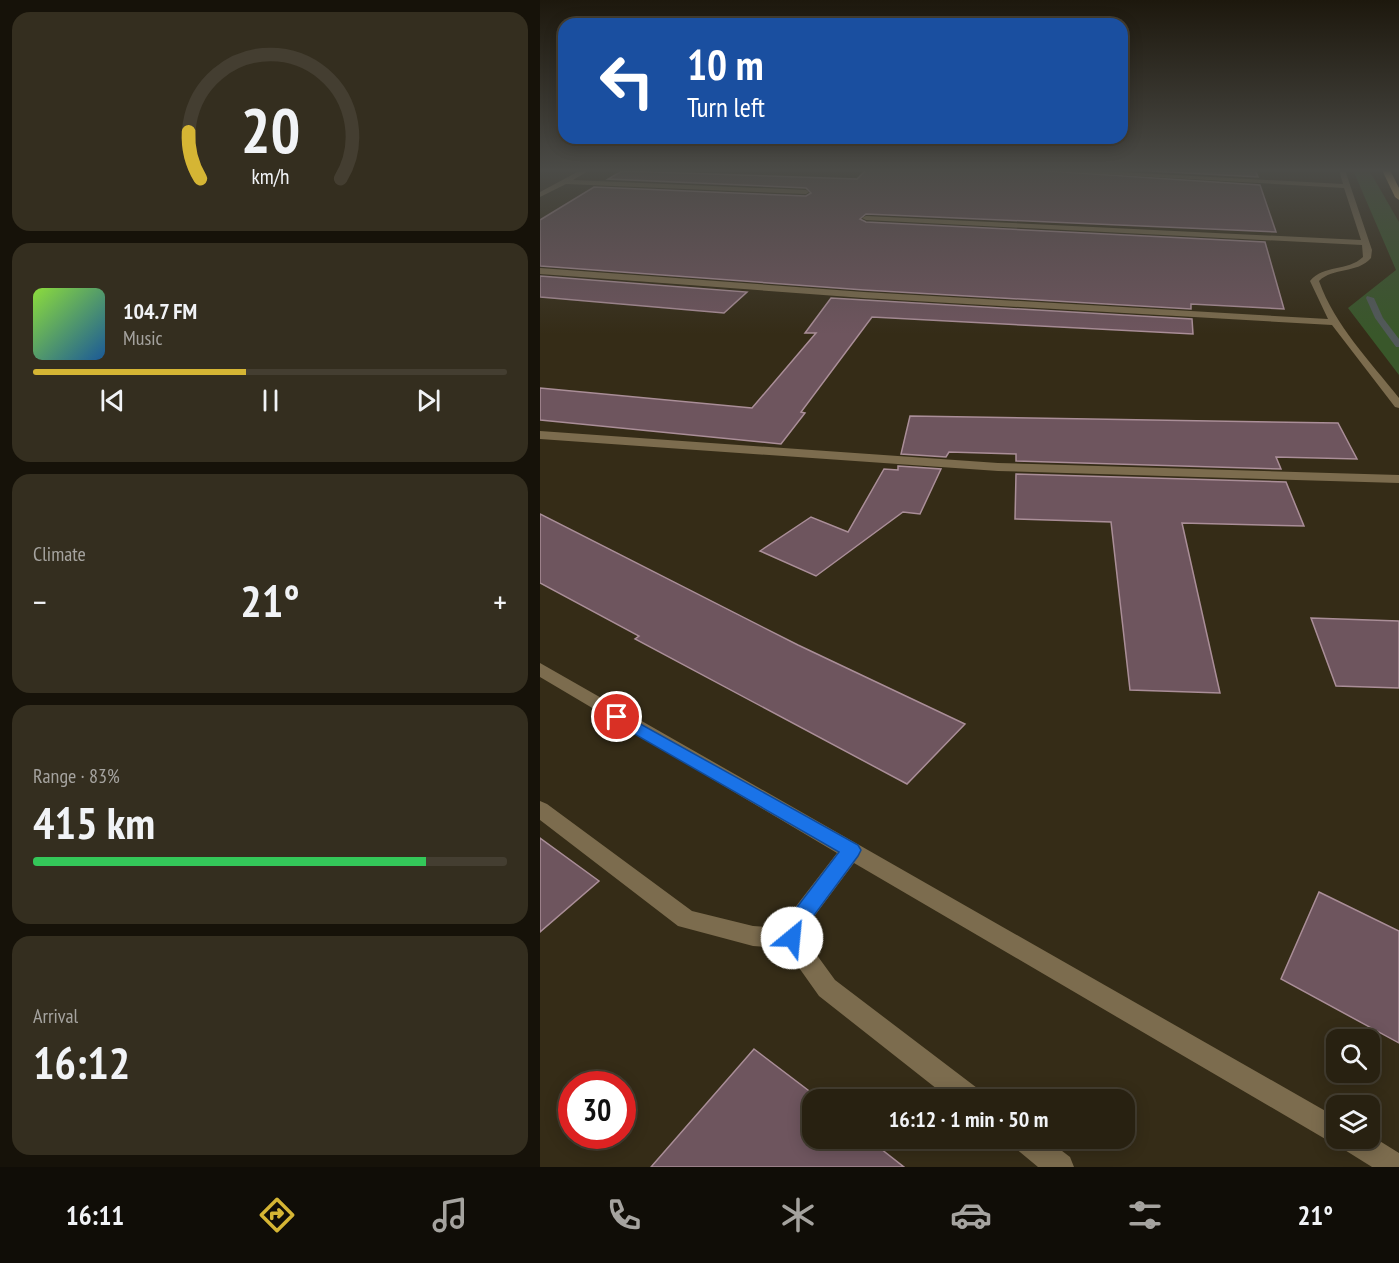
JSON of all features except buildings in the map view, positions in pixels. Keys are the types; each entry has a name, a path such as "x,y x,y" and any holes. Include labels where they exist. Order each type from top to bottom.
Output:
{"street":[{"path":"995,224 1365,243"},
{"path":"1359,224 1368,250 1364,262 1321,273 1314,281 1316,290 1335,322 1399,405"},
{"path":"540,271 864,295 1335,322"},
{"path":"540,435 998,467 1399,479"},
{"path":"540,669 598,705 1326,1125"},
{"path":"540,809 686,919 753,936 792,938"},
{"path":"792,938 798,921 852,850"},
{"path":"792,938 827,988 958,1089"},
{"path":"1037,1149 1060,1167"},
{"path":"1366,1149 1396,1167"}],"green space":[{"path":"1376,224 1399,224 1399,375 1348,308 1396,270"}],"waterway":[{"path":"1370,298 1379,318 1399,345"}],"route":[{"path":"617,717 852,850 798,921 792,938"}]}
